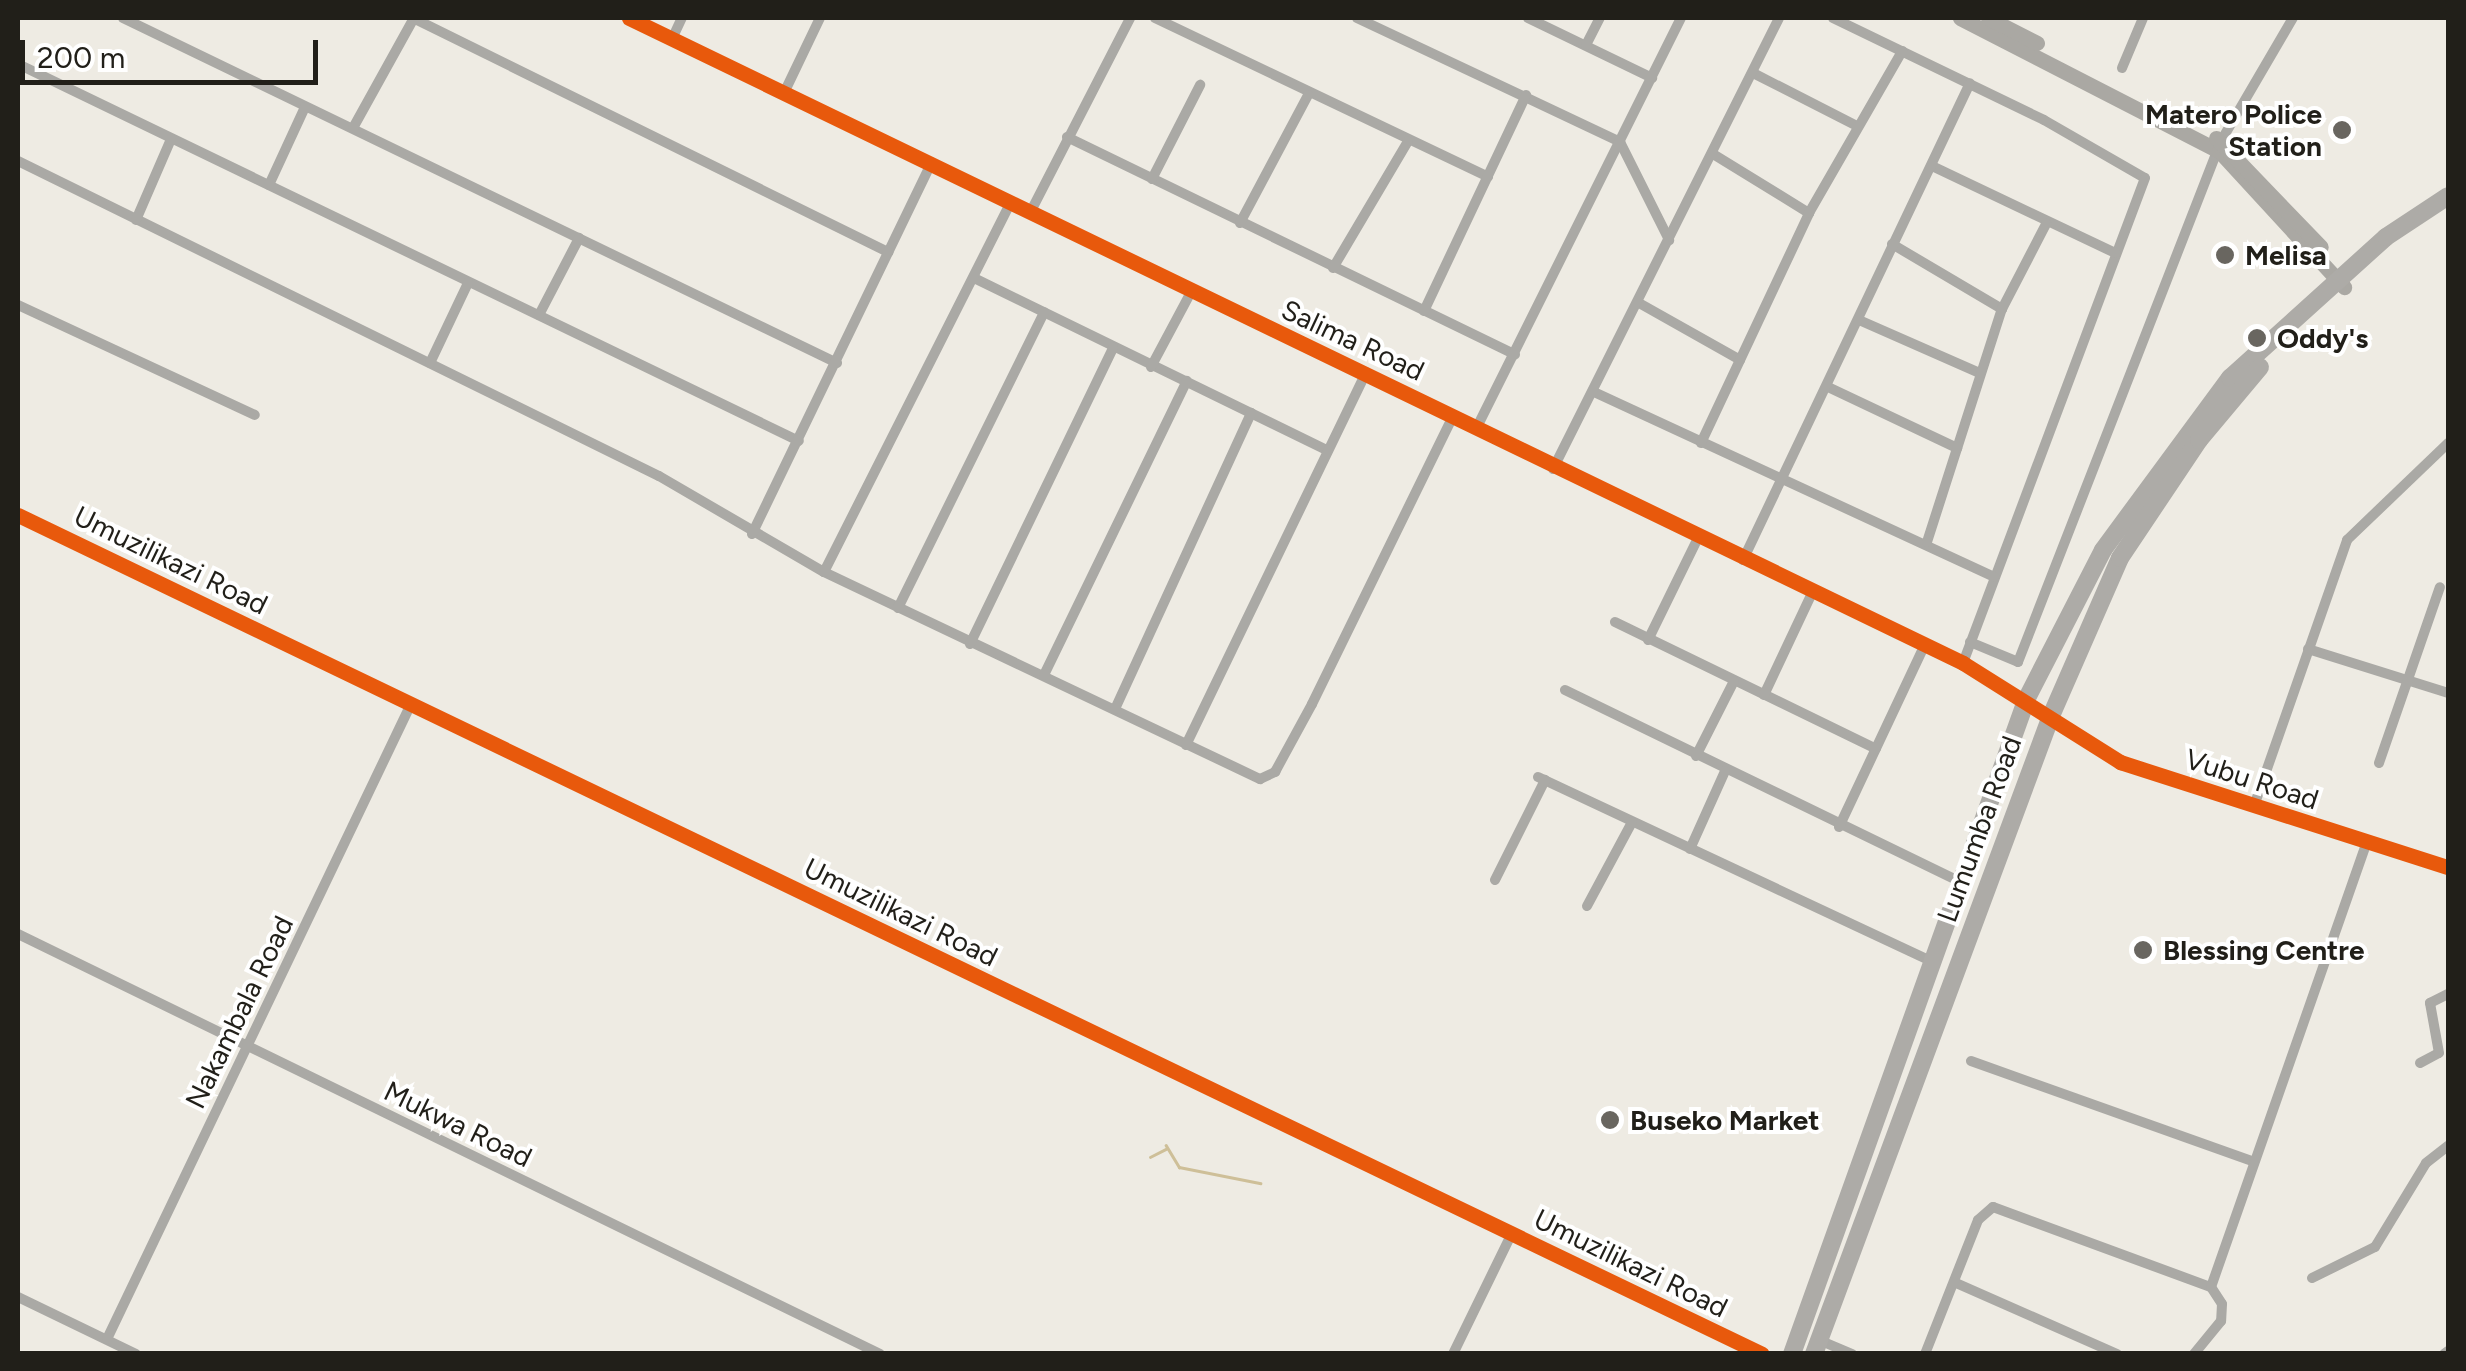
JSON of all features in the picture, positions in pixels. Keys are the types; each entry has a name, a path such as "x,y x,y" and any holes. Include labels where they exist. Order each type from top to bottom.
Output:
{"main road":[{"path":"1960,18 2220,146"},
{"path":"1988,18 2220,146 2344,280"},
{"name":"Lumumba Road","path":"1792,1354 1928,960 2027,698 2102,550 2186,432 2230,378 2448,196"},
{"name":"Lumumba Road","path":"1816,1347 2050,716 2120,558 2198,440 2244,382 2344,280 2448,208"}],"street":[{"path":"123,18 837,364"},
{"path":"354,128 414,18 443,22 888,252"},
{"name":"Salima Road","path":"629,18 932,162 1191,292 1366,372 1553,469 1962,663 2027,698 2050,716"},
{"path":"672,39 682,18"},
{"path":"784,93 820,18"},
{"path":"1031,211 1130,18"},
{"path":"1155,18 1308,95 1488,177"},
{"path":"1356,18 1620,142 1668,240"},
{"path":"1528,18 1652,78"},
{"path":"1586,46 1600,18"},
{"path":"1476,429 1681,18"},
{"path":"1553,469 1755,74 1779,18"},
{"path":"1833,18 1970,82 2136,168 2144,188 2115,253 1962,663"},
{"path":"2122,68 2142,18"},
{"path":"1970,642 2018,662 2220,146 2293,18"},
{"path":"1702,443 1809,213 1855,125 1902,51"},
{"path":"18,64 468,284 539,314 799,440"},
{"path":"1755,74 1855,125"},
{"path":"1743,560 1970,82"},
{"path":"1152,179 1200,85"},
{"path":"1240,223 1308,95"},
{"path":"1424,311 1526,95"},
{"path":"268,184 304,107"},
{"path":"1068,137 1516,355"},
{"path":"136,220 172,139"},
{"path":"1334,268 1408,141"},
{"path":"1713,154 1809,213"},
{"path":"18,162 659,476 752,534 824,572 1115,709 1244,775 1260,779 1275,772 1453,416"},
{"path":"752,534 932,162"},
{"path":"1932,166 2046,224 2115,253"},
{"path":"824,572 1010,202"},
{"path":"1926,542 2002,309 2046,224"},
{"path":"539,314 579,238"},
{"path":"1892,244 2002,309"},
{"path":"974,278 1325,449"},
{"path":"430,364 468,284"},
{"path":"1150,367 1191,292"},
{"path":"1639,303 1740,360"},
{"path":"18,305 255,414"},
{"path":"898,608 1044,312"},
{"path":"1858,320 1980,373"},
{"path":"970,644 1113,348"},
{"path":"1186,746 1325,449 1366,372"},
{"path":"1044,675 1187,381"},
{"path":"1828,387 1957,448"},
{"path":"1594,392 1926,542 1994,577"},
{"path":"1115,709 1251,414"},
{"path":"2254,806 2347,540 2448,443"},
{"name":"Umuzilikazi Road","path":"18,516 1762,1354"},
{"path":"1648,640 1698,538"},
{"path":"2379,763 2440,587"},
{"path":"1764,695 1812,593"},
{"path":"1615,622 1876,749"},
{"path":"1839,828 1924,646"},
{"path":"2308,649 2448,694"},
{"path":"1696,756 1734,681"},
{"path":"1565,690 1839,828 1959,881"},
{"name":"Nakambala Road","path":"107,1339 412,704"},
{"name":"Vubu Road","path":"2050,716 2120,762 2448,867"},
{"path":"1690,849 1726,770"},
{"path":"1494,880 1542,778 1928,960"},
{"path":"1587,906 1632,822"},
{"path":"2210,1287 2366,842"},
{"name":"Mukwa Road","path":"18,934 880,1354"},
{"path":"2420,1063 2439,1053 2430,1003 2448,994"},
{"path":"1971,1060 2254,1162"},
{"path":"2312,1278 2375,1247 2426,1162 2448,1146"},
{"path":"1925,1354 1978,1220 1993,1206 2210,1287 2222,1304 2221,1321 2194,1354"},
{"path":"1453,1354 1512,1233"},
{"path":"1956,1283 2117,1354"},
{"path":"18,1297 136,1354"},
{"path":"1816,1347 1852,1354"}],"waterway":[{"path":"1166,1145 1179,1167 1260,1183"},
{"path":"1150,1157 1166,1149"}],"cycle path":[{"path":"629,18 1963,663 2120,762 2448,867"},
{"path":"18,515 1762,1354"}],"place":[{"name":"Matero Police Station","path":"2342,130"},
{"name":"Melisa","path":"2225,255"},
{"name":"Oddy's","path":"2257,338"},
{"name":"Blessing Centre","path":"2143,950"},
{"name":"Buseko Market","path":"1610,1120"}]}
